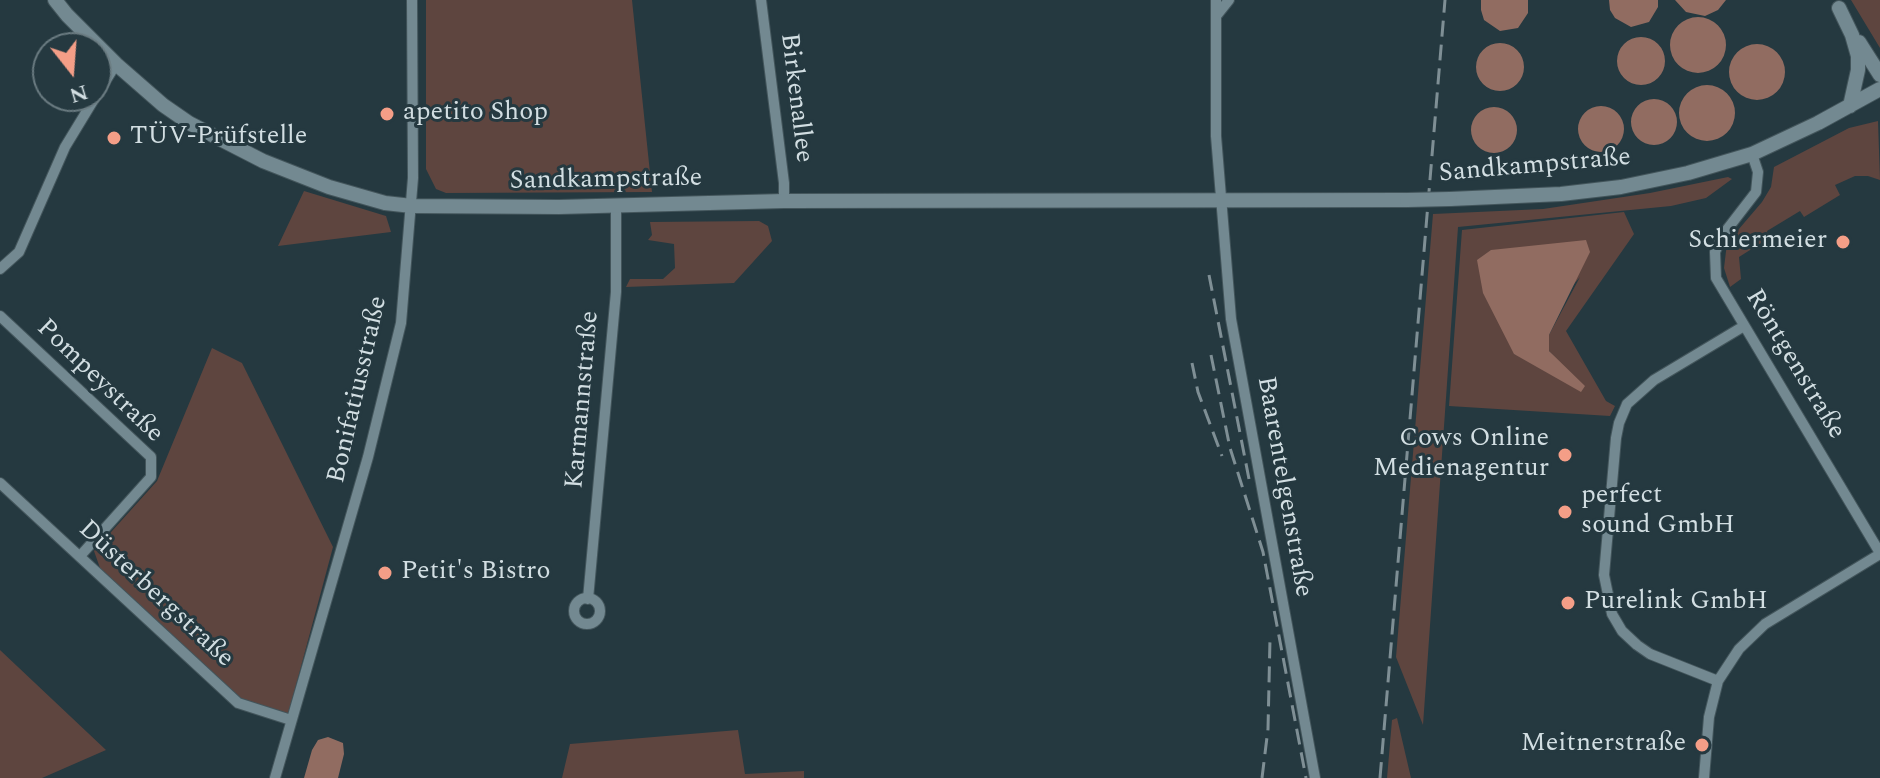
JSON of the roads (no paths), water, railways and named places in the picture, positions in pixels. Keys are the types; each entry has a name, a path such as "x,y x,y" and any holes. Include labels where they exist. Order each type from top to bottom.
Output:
{"street":[{"name":"Sandkampstraße","path":"55,0 116,64 189,123 263,161 329,187 385,203 412,206 784,201 1222,202 1533,196 1621,187 1688,173 1752,154 1880,89"},
{"name":"Bonifatiusstraße","path":"275,778 338,567 403,314 412,206 412,0"},
{"name":"Birkenallee","path":"761,0 784,201"},
{"path":"1216,0 1216,136 1222,202"},
{"path":"1217,15 1229,0"},
{"path":"1836,4 1879,73"},
{"path":"1836,4 1852,35 1858,56 1850,106"},
{"path":"112,70 116,64"},
{"path":"0,269 19,252 65,147 86,112"},
{"name":"Röntgenstraße","path":"1752,154 1758,172 1756,192 1722,236 1715,252 1716,278 1880,554"},
{"name":"Baarentelgenstraße","path":"1222,202 1231,319 1315,778"},
{"name":"Karmannstraße","path":"588,599 615,307 616,205"},
{"name":"Pompeystraße","path":"0,316 151,457 151,477 81,555"},
{"path":"1718,681 1650,654 1637,645 1622,631 1612,614 1604,575 1616,438 1627,404 1654,380 1744,326"},
{"name":"Düsterbergstraße","path":"0,483 238,703 291,720"},
{"path":"1704,778 1709,717 1718,681 1739,649 1765,624 1880,554"}],"railway":[{"path":"1380,778 1445,0"},
{"path":"1209,275 1249,479"},
{"path":"1211,355 1230,448 1263,552 1306,778"},
{"path":"1192,363 1198,392 1222,456"},
{"path":"1262,778 1268,729 1270,639"}],"place":[{"name":"apetito Shop","path":"387,114"},
{"name":"TÜV-Prüfstelle","path":"114,138"},
{"name":"Schiermeier","path":"1843,242"},
{"name":"Cows Online Medienagentur","path":"1565,455"},
{"name":"perfect sound GmbH","path":"1565,512"},
{"name":"Petit's Bistro","path":"385,573"},
{"name":"Purelink GmbH","path":"1568,603"},
{"name":"Meitnerstraße","path":"1702,745"}]}
